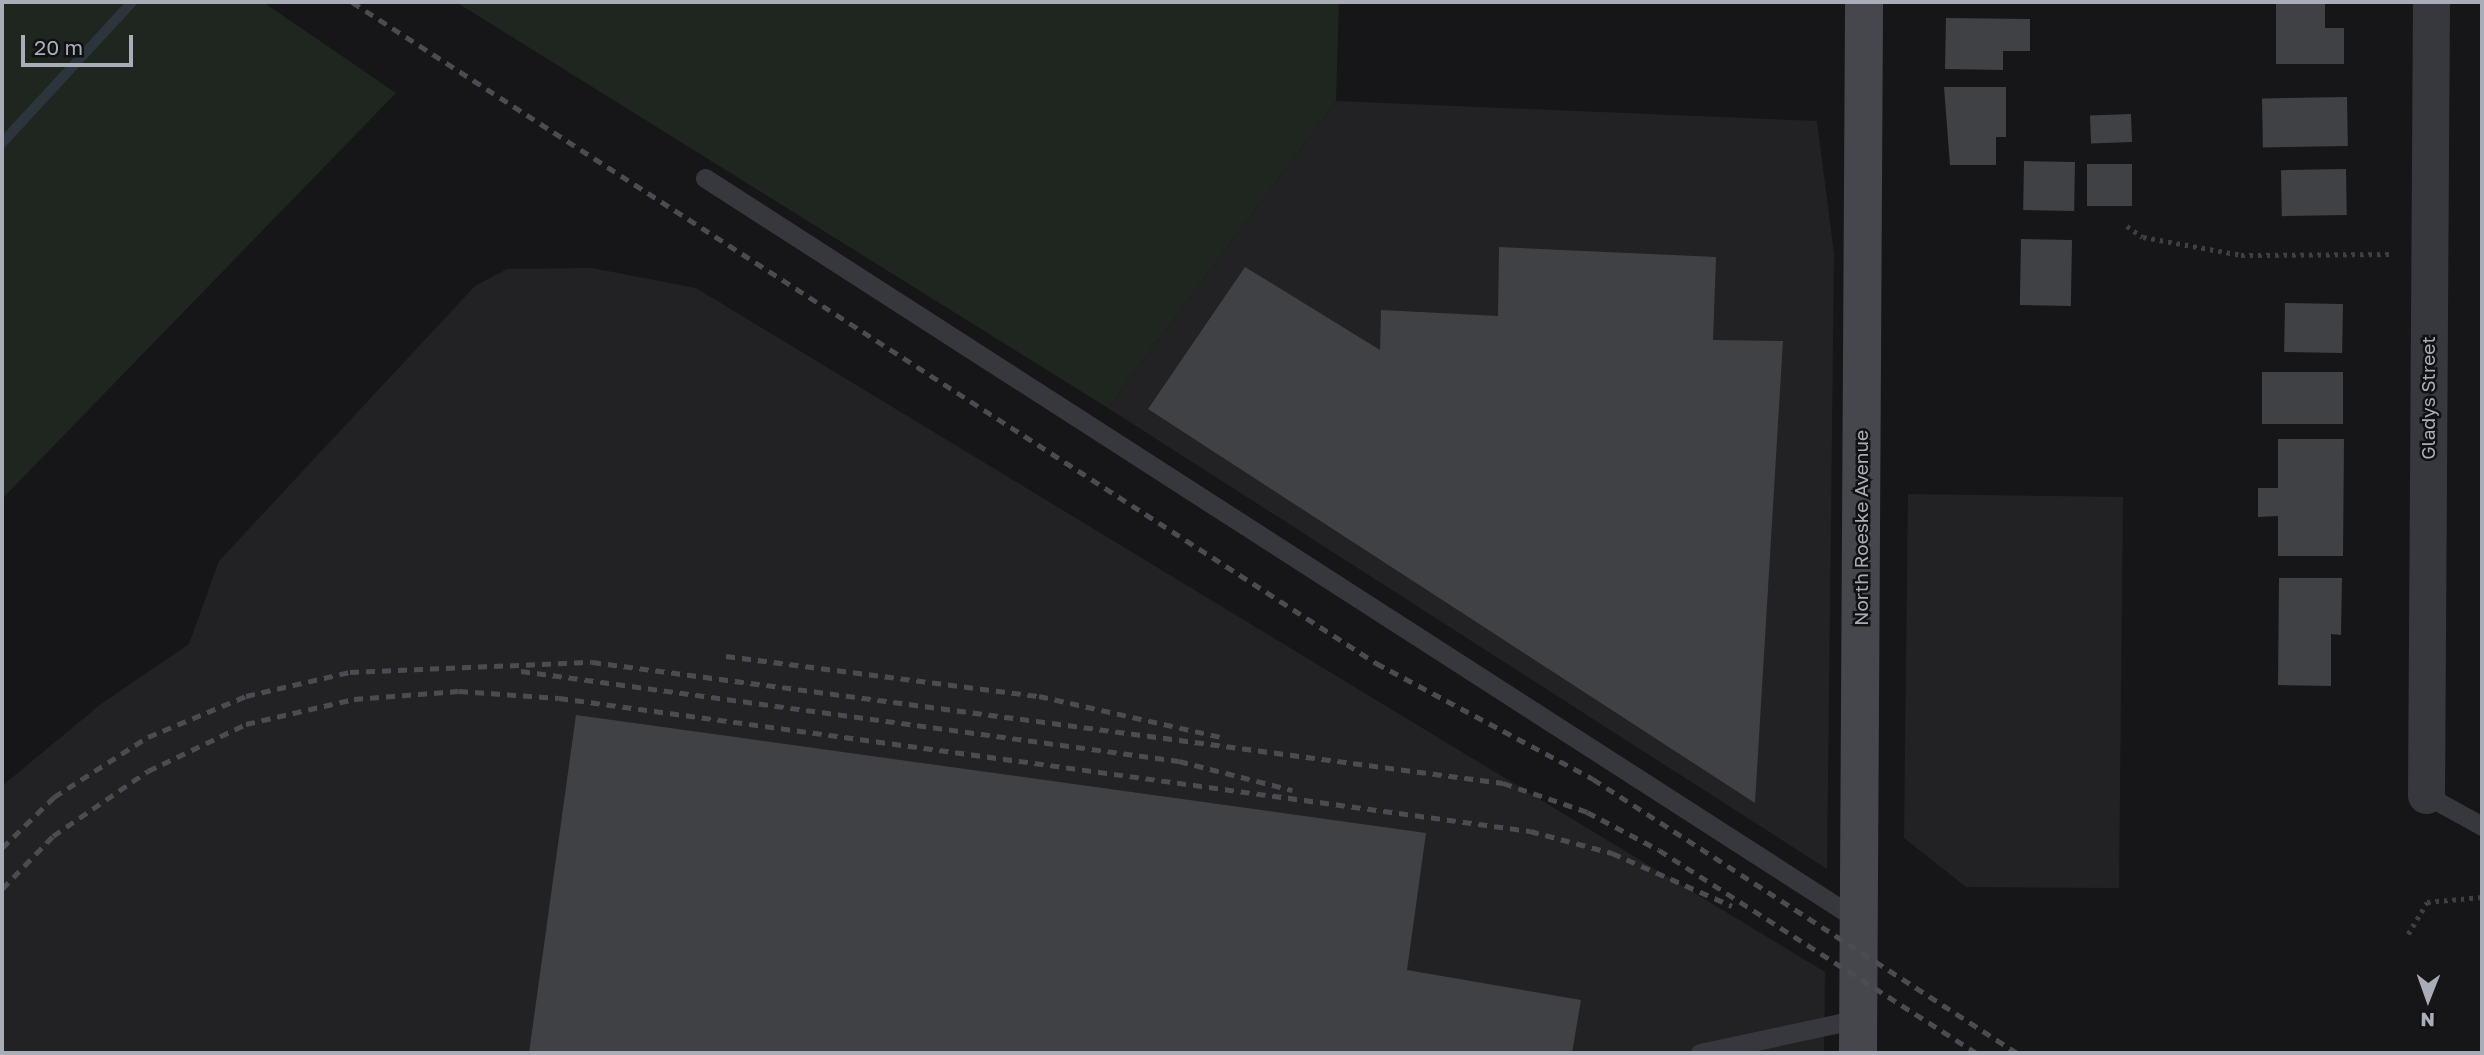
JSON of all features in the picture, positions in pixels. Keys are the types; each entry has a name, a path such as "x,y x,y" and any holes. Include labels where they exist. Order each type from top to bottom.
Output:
{"street":[{"name":"North Roeske Avenue","path":"1858,1036 1864,2"},
{"name":"Gladys Street","path":"2426,795 2431,2"}],"lane":[{"path":"705,178 1858,920"},
{"path":"2426,795 2482,827"},
{"path":"1700,1053 1858,1036"}],"path":[{"path":"2127,226 2143,237 2241,255 2429,254"},
{"path":"2408,934 2427,902 2482,897"}],"shaded area":[{"path":"2,2 263,2 396,93 2,499"},
{"path":"456,2 1339,2 1336,101 1108,408"},
{"path":"1336,101 1817,121 1834,254 1827,869 1108,408"},
{"path":"592,268 696,288 1825,972 1824,1053 2,1053 2,786 101,704 189,644 219,561 475,286 507,269"},
{"path":"1908,494 2123,497 2119,888 1966,887 1904,838"}],"building":[{"path":"2276,2 2325,2 2325,28 2344,28 2344,64 2276,64"},
{"path":"1946,18 2030,19 2030,51 2003,51 2003,70 1945,69"},
{"path":"1944,87 2006,87 2006,137 1996,137 1996,165 1950,165"},
{"path":"2347,97 2348,146 2263,147 2262,98"},
{"path":"2131,114 2132,142 2091,143 2090,115"},
{"path":"2024,161 2075,162 2074,211 2023,210"},
{"path":"2087,164 2132,164 2132,206 2087,206"},
{"path":"2346,169 2347,215 2282,216 2281,170"},
{"path":"2021,239 2072,240 2071,306 2020,305"},
{"path":"1499,247 1716,257 1713,340 1783,341 1755,803 1148,409 1245,267 1380,350 1381,310 1498,316"},
{"path":"2285,303 2343,304 2342,353 2284,352"},
{"path":"2262,372 2343,372 2343,424 2262,424"},
{"path":"2278,439 2344,439 2343,556 2278,556 2278,516 2258,517 2258,488 2278,488"},
{"path":"2279,578 2342,578 2341,635 2331,634 2331,686 2278,685"},
{"path":"576,715 1426,833 1407,970 1581,1000 1572,1053 529,1053"}],"waterway":[{"path":"2,143 132,2"}],"railway":[{"path":"352,2 1376,663 1593,779 2017,1053"},
{"path":"726,656 1039,696 1221,737"},
{"path":"2,848 54,797 148,737 246,696 350,672 592,662 1503,783 1587,812 1659,850 1976,1053"},
{"path":"521,671 1179,761 1292,790"},
{"path":"2,889 53,836 148,771 246,724 354,699 459,691 559,698 1530,831 1612,853 1732,906"}]}
